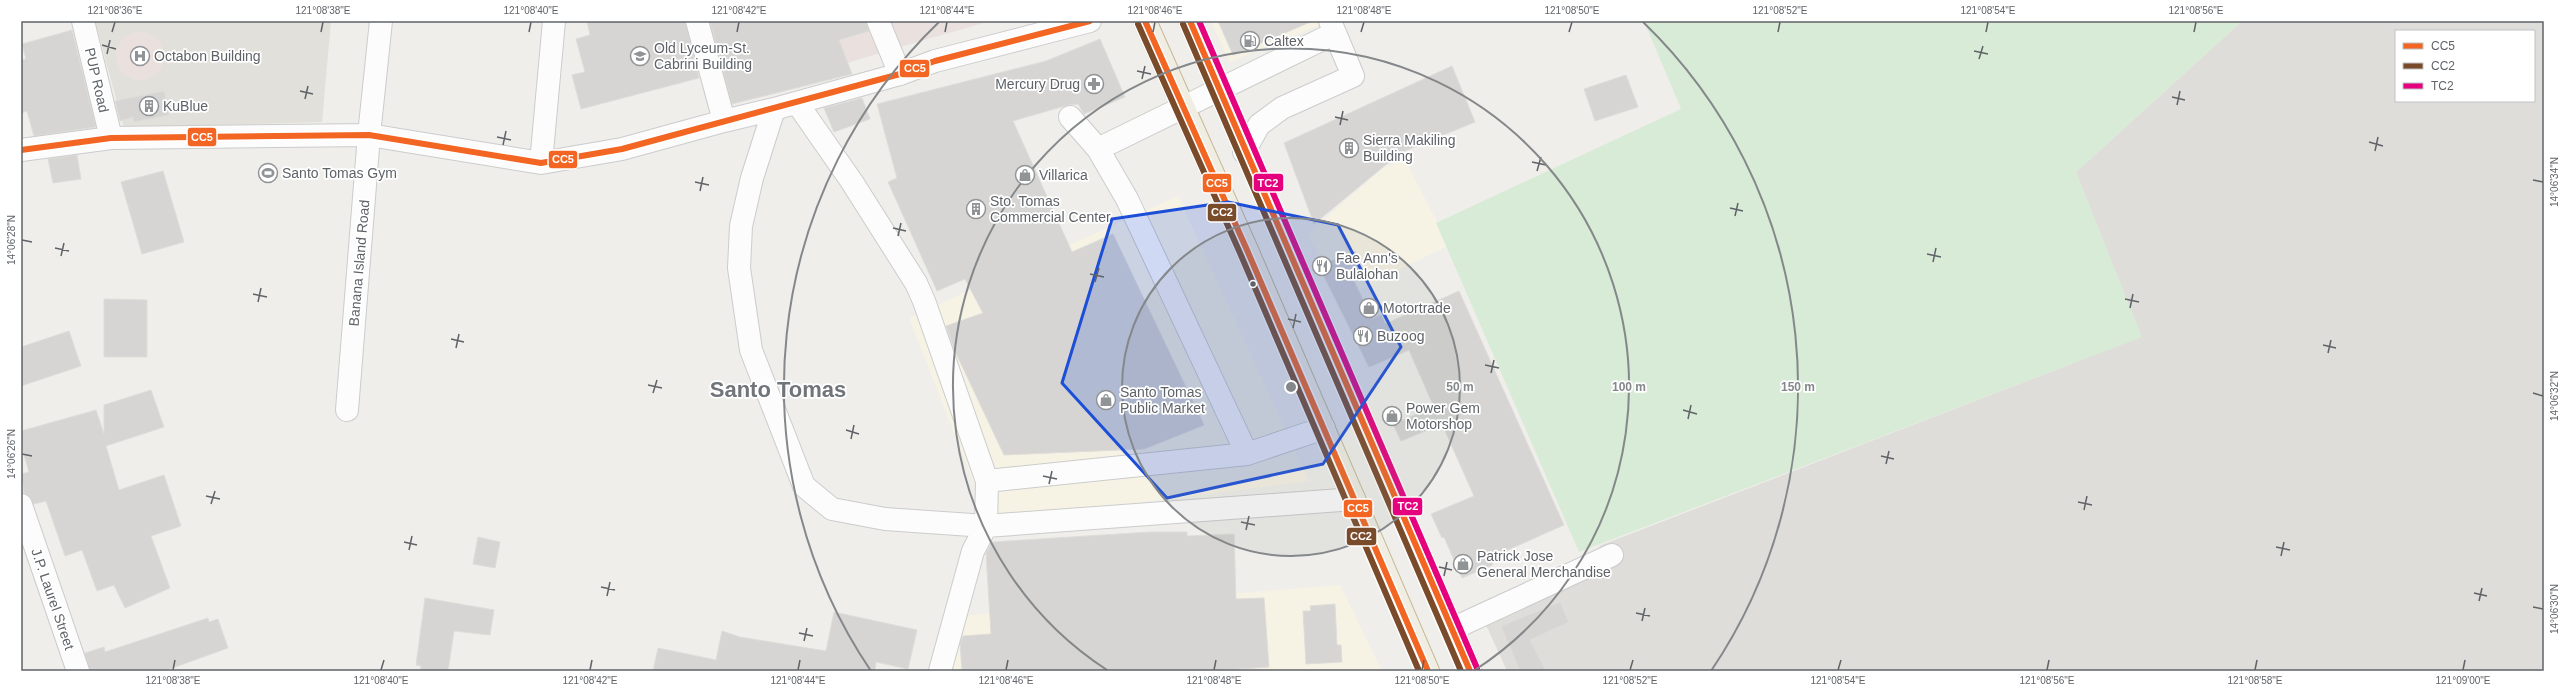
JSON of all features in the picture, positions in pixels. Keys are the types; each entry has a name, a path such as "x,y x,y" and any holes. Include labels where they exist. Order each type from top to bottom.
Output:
{"highway":[{"path":"1145,21 1181,106 1247,250 1428,671"},
{"path":"1190,21 1220,88 1244,152 1470,671"}],"street":[{"name":"PUP Road","path":"83,21 111,138"},
{"name":"Banana Island Road","path":"347,410 369,135 381,21"},
{"path":"541,164 554,21"},
{"path":"697,21 724,120"},
{"path":"878,21 900,74"},
{"path":"21,150 111,138 369,135 541,164 622,149 724,120 797,103 900,74 935,61 1090,21"},
{"path":"1098,148 1220,88 1332,27 1353,76 1282,108 1259,125 1244,152"},
{"path":"797,103 852,182 916,283 942,352 986,481 986,526 973,551 940,671"},
{"path":"774,109 752,178 742,226 739,268 751,350 804,486 832,509 885,519 986,526 1354,499"},
{"path":"1070,117 1098,148 1127,199 1247,454"},
{"path":"986,481 1247,454 1324,428"},
{"name":"J.P. Laurel Street","path":"21,505 78,671"},
{"path":"1452,629 1612,555"}],"highlighted area":[{"path":"1228,202 1338,225 1401,347 1323,464 1167,498 1062,383 1112,219"}],"shaded area":[{"path":"95,21 331,21 322,122 124,128"},
{"path":"702,21 991,21 896,48 725,101"},
{"name":"Caltex","path":"1211,21 1329,21 1230,62"},
{"path":"2242,21 2544,21 2544,671 1507,671 1486,625 1614,561 1599,546 2141,337 2076,172"},
{"name":"Octabon Building","path":"140,32 149,34 157,39 162,47 164,56 162,65 157,73 149,78 140,80 131,78 123,73 118,65 116,56 118,47 123,39 131,34"},
{"path":"1405,160 1449,245 1340,299 1308,234 1383,168"},
{"name":"Santo Tomas Public Market","path":"1178,196 1309,481 989,522 909,318"},
{"path":"1340,585 1382,671 947,671 961,616"}],"green space":[{"path":"1644,21 2242,21 2076,172 2142,337 1579,552 1436,223 1681,109"}],"building":[{"name":"Old Lyceum-St. Cabrini Building","path":"587,21 685,21 699,78 581,109 572,75 585,72 576,39 590,35"},
{"path":"710,21 866,21 869,31 839,40 852,74 732,104"},
{"name":"Caltex","path":"1218,21 1313,21 1233,55"},
{"path":"72,30 96,127 34,136 27,111 21,113 21,60 26,59 22,44"},
{"path":"1100,39 1125,97 1084,114 1078,104 1068,105 1013,121 1072,252 1113,234 1204,425 1144,449 1004,455 954,349 946,326 983,313 965,279 937,291 888,182 897,178 877,104 1046,61"},
{"name":"Sierra Makiling Building","path":"1452,66 1475,122 1400,153 1314,224 1284,143"},
{"path":"1626,75 1638,107 1595,121 1584,89"},
{"name":"KuBlue","path":"164,91 169,115 134,122 133,117 120,121 115,101"},
{"path":"862,98 870,119 834,132 824,108"},
{"path":"77,155 81,179 53,183 48,159"},
{"path":"163,171 184,242 142,254 121,182"},
{"path":"1355,251 1366,276 1354,281 1372,319 1381,315 1385,324 1459,291 1564,525 1490,558 1493,565 1462,578 1444,537 1442,538 1431,514 1474,496 1442,424 1401,441 1393,424 1434,407 1409,350 1369,367 1319,266"},
{"path":"104,299 147,300 147,357 104,357"},
{"path":"69,331 81,366 21,386 21,347"},
{"path":"151,390 164,427 106,446 119,490 164,475 181,526 151,536 170,588 125,608 114,585 97,591 82,550 65,556 46,501 34,504 29,496 24,493 21,474 29,472 21,445 21,431 96,410 104,434 104,405"},
{"path":"1149,532 1187,532 1187,536 1234,534 1236,599 1264,598 1269,667 1210,671 962,671 960,644 963,636 991,634 986,553 992,542"},
{"path":"478,537 500,542 495,568 473,564"},
{"path":"425,598 494,610 490,635 454,631 448,671 420,671 421,666 416,665"},
{"path":"1560,602 1569,622 1530,640 1546,671 1520,671 1501,626"},
{"path":"1335,604 1337,645 1341,645 1342,662 1306,664 1303,611 1311,611 1310,606"},
{"path":"834,612 917,630 908,669 876,662 875,671 653,671 658,648 716,660 722,631 740,637 826,651"},
{"path":"208,618 209,622 218,619 228,648 164,671 90,671 85,653 104,647 105,652"}],"transit line":[{"name":"CC5","path":"21,150 111,138 369,135 541,163 622,149 900,74 935,61 1090,21"},
{"name":"CC5","path":"1145,21 1247,250 1428,671"},
{"name":"CC5","path":"1190,21 1470,671"},
{"name":"TC2","path":"1199,21 1477,668"},
{"name":"CC2","path":"1138,24 1240,253 1419,671"},
{"name":"CC2","path":"1183,24 1461,671"}],"place":[{"name":"Caltex","path":"1250,41"},
{"name":"Octabon Building","path":"140,56"},
{"name":"Old Lyceum-St. Cabrini Building","path":"640,56"},
{"name":"Mercury Drug","path":"1094,84"},
{"name":"KuBlue","path":"149,106"},
{"name":"Sierra Makiling Building","path":"1349,148"},
{"name":"Santo Tomas Gym","path":"268,173"},
{"name":"Villarica","path":"1025,175"},
{"name":"Sto. Tomas Commercial Center","path":"976,209"},
{"name":"Fae Ann's Bulalohan","path":"1322,266"},
{"name":"Motortrade","path":"1369,308"},
{"name":"Buzoog","path":"1363,336"},
{"name":"Santo Tomas Public Market","path":"1106,400"},
{"name":"Power Gem Motorshop","path":"1392,416"},
{"name":"Patrick Jose General Merchandise","path":"1463,564"}],"district":[{"name":"Santo Tomas","path":"778,389"}]}
